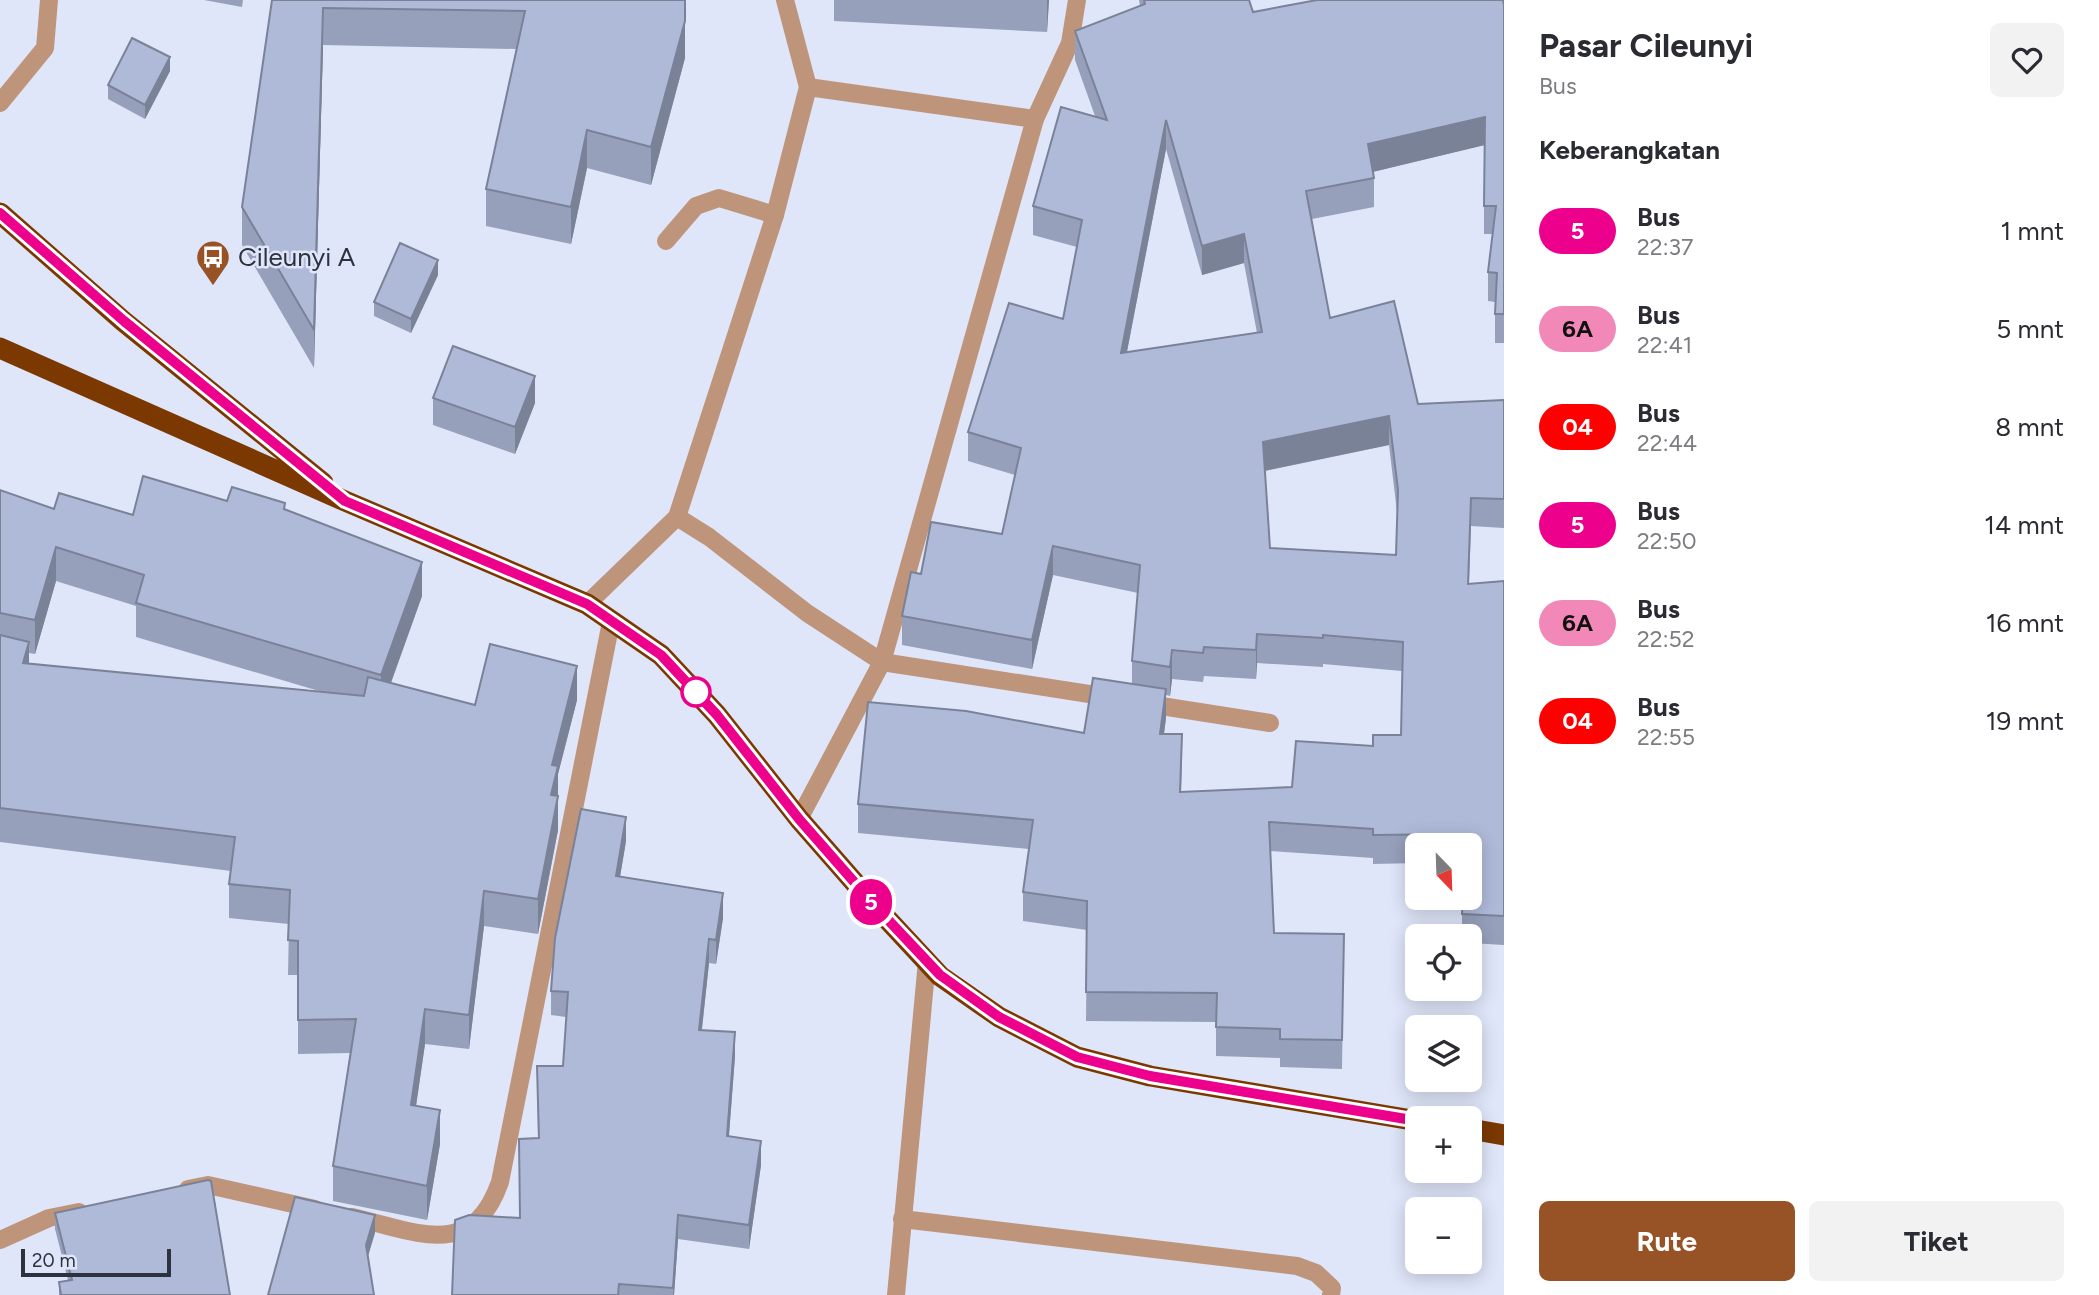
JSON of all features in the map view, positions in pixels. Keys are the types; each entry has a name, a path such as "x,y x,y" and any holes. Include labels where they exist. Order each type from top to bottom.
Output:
{"highway":[{"path":"0,213 124,321 345,501"},
{"path":"0,348 345,501 587,604 661,655 717,715 799,819 876,907 940,975 999,1017 1077,1057 1150,1076 1405,1119"},
{"path":"1482,1131 1504,1135"}],"street":[{"path":"0,103 45,48 48,0"},
{"path":"587,604 677,517 775,215 808,87 785,0"},
{"path":"799,819 882,662 1035,119 1070,43 1077,0"},
{"path":"808,87 1035,119"},
{"path":"666,241 696,206 719,198 775,215"},
{"path":"677,517 709,537 807,612 882,662 1270,723"},
{"path":"168,1193 208,1185 440,1236 460,1233 473,1225 492,1205 500,1182 611,622"},
{"path":"896,1295 927,961"},
{"path":"0,1240 49,1217 102,1207"},
{"path":"902,1219 1297,1266 1316,1273 1332,1288 1331,1295"}],"building":[{"path":"272,0 685,0 685,21 651,147 587,130 571,207 486,189 525,11 323,8 314,330 242,207"},
{"path":"1144,0 1249,0 1253,12 1317,0 1503,0 1504,314 1495,314 1497,273 1488,272 1496,206 1484,206 1485,117 1368,144 1374,178 1306,191 1330,318 1394,301 1418,404 1504,400 1504,499 1471,498 1468,584 1504,581 1504,916 1462,914 1462,910 1482,910 1482,833 1373,835 1373,829 1269,822 1274,933 1344,934 1342,1040 1280,1039 1280,1029 1216,1027 1217,993 1086,992 1087,901 1023,892 1033,820 858,804 868,702 966,711 1084,733 1093,678 1166,689 1160,734 1182,734 1180,792 1292,787 1296,741 1373,746 1373,735 1401,735 1403,642 1323,635 1323,638 1257,634 1256,650 1204,647 1203,653 1172,650 1170,667 1132,661 1140,565 1053,546 1032,640 902,616 911,572 921,574 931,522 1002,534 1021,448 968,432 1009,303 1063,319 1082,220 1033,206 1061,107 1107,120 1075,31 1145,4","holes":["1166,120 1202,246 1244,234 1262,332 1121,353","1389,416 1398,490 1396,555 1270,548 1263,442"]},
{"path":"132,38 170,57 145,105 108,85"},
{"path":"400,243 438,260 411,319 374,302"},
{"path":"453,346 535,376 515,427 433,398"},
{"path":"143,476 227,501 232,487 285,503 284,509 422,562 381,675 136,603 144,575 56,547 35,620 0,613 0,490 54,509 59,493 133,515"},
{"path":"0,635 29,642 23,663 364,696 368,677 475,705 490,644 577,666 552,765 558,766 551,795 558,796 538,899 484,891 469,1015 425,1009 411,1105 440,1110 427,1186 333,1166 356,1019 298,1020 298,941 288,940 290,890 229,884 235,837 0,808"},
{"path":"581,809 626,817 616,876 723,893 716,940 709,939 699,1030 735,1032 727,1136 761,1141 749,1225 678,1215 673,1288 619,1284 618,1295 452,1295 455,1220 469,1215 520,1218 519,1139 539,1138 537,1066 563,1066 568,992 551,991 555,938"},
{"path":"211,1181 230,1295 61,1295 59,1282 72,1280 55,1213"},
{"path":"295,1197 375,1215 366,1245 374,1295 268,1295"}],"bus line":[{"name":"5","path":"0,213 169,360 345,501 587,604 661,655 717,715 799,819 876,907 940,975 999,1017 1077,1057 1150,1076 1405,1119"}],"place":[{"name":"Cileunyi A","path":"213,287"}]}
